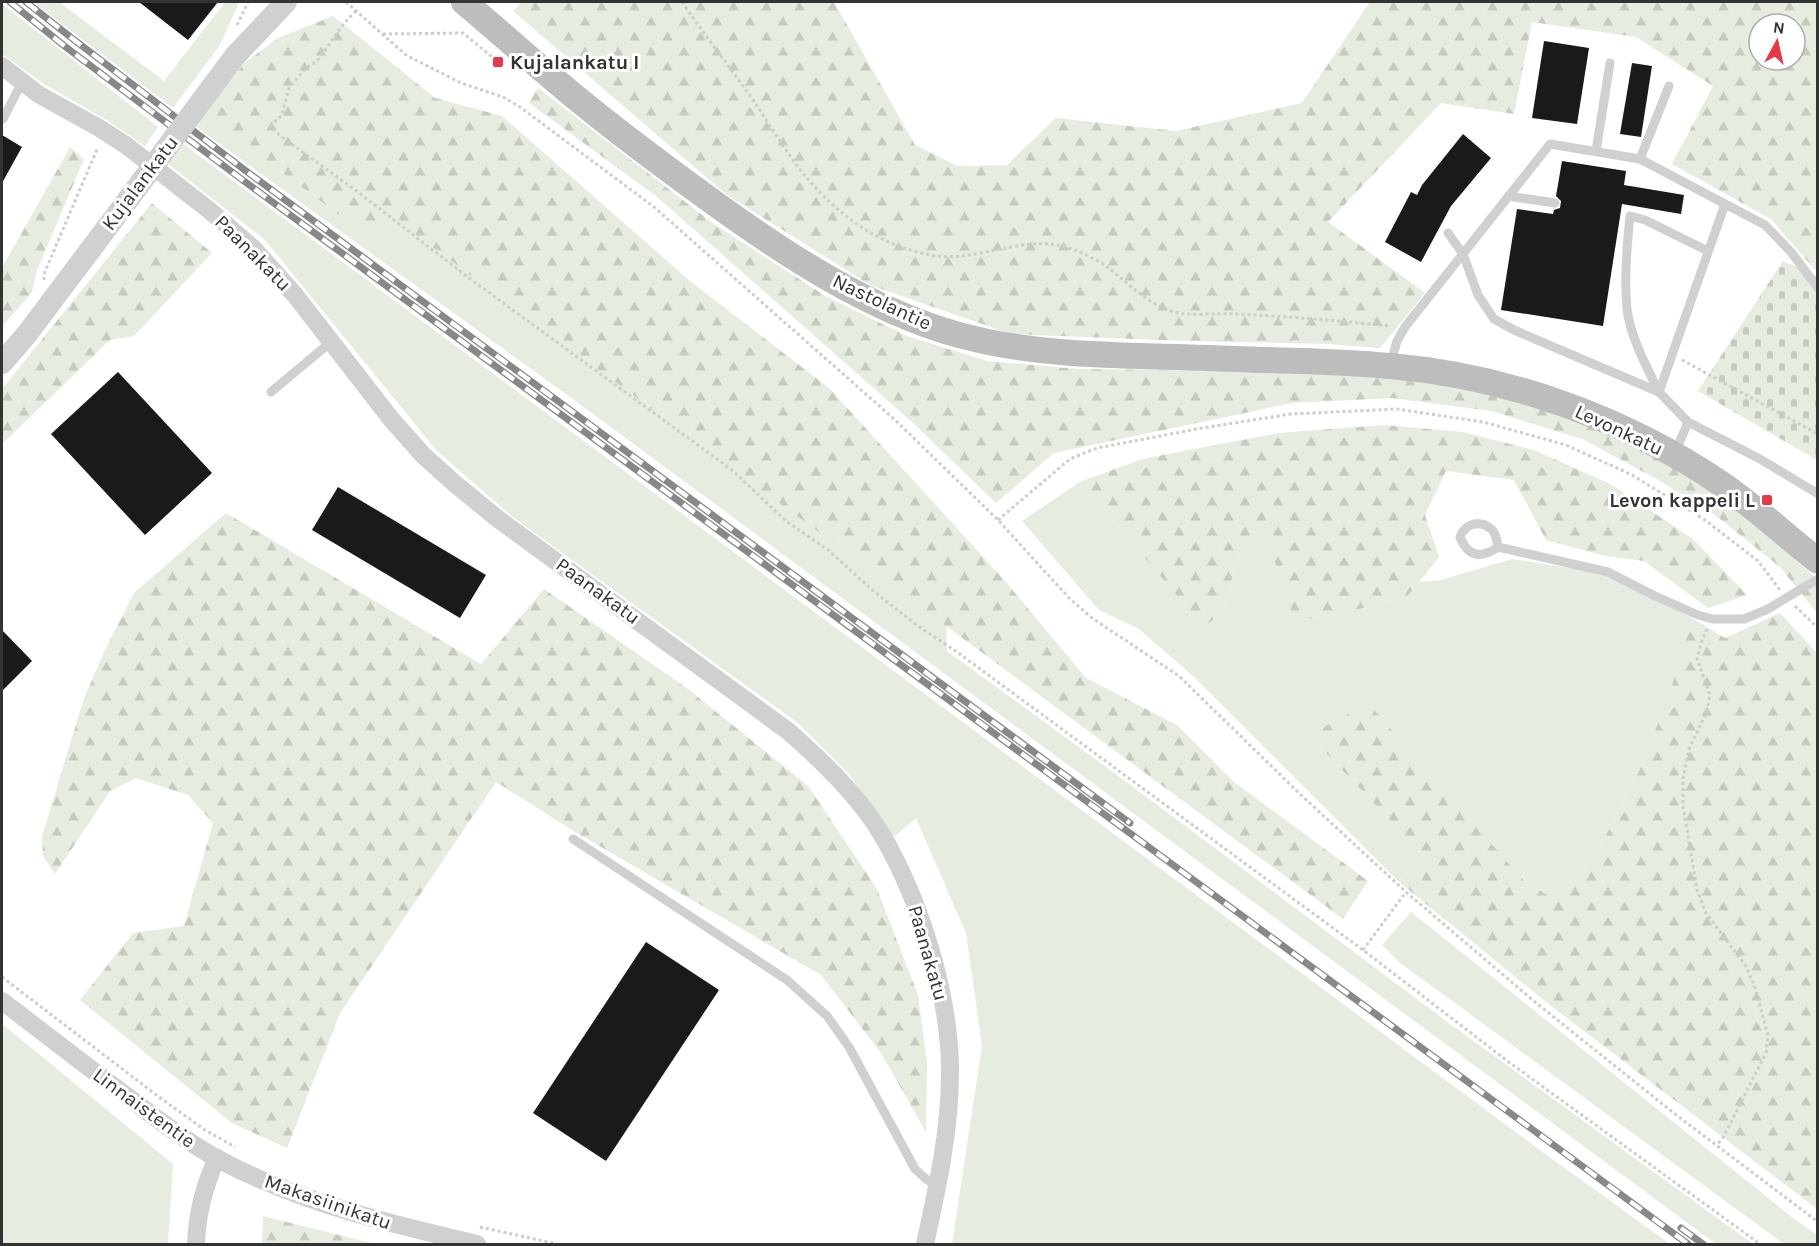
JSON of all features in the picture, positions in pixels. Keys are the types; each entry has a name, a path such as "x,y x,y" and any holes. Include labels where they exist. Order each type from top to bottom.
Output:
{"main road":[{"name":"Nastolantie","path":"464,2 639,149 739,221 807,266 904,315 954,334 1002,346 1052,351 1391,366"},
{"name":"Levonkatu","path":"1391,366 1464,376 1526,390 1633,433 1723,485 1818,561"}],"street":[{"name":"Kujalankatu","path":"2,363 27,334 235,56 284,3"},
{"name":"Paanakatu","path":"2,66 38,94 118,140 209,210 253,248 295,295 423,455 507,526 788,731 824,763 852,794 881,834 903,875 938,974 945,1015 950,1064 948,1112 944,1156 925,1245"},
{"name":"Linnaistentie","path":"2,1001 144,1109 217,1158 207,1180 200,1206 196,1245"},
{"name":"Makasiinikatu","path":"217,1158 271,1185 320,1204 477,1245"}],"lane":[{"path":"1596,151 1610,63"},
{"path":"3,119 22,82"},
{"path":"1640,159 1669,86"},
{"path":"1391,366 1397,341 1405,327 1550,144 1640,159 1765,225 1791,252 1818,288"},
{"path":"1508,196 1555,203"},
{"path":"1659,392 1725,204"},
{"path":"1708,251 1645,219 1630,216 1626,254 1627,311 1641,356 1659,392 1688,422 1760,459 1818,494"},
{"path":"1448,233 1463,254 1478,295 1494,318 1514,330 1659,392"},
{"path":"271,392 332,341"},
{"path":"1674,456 1688,422"},
{"path":"1498,547 1608,572 1653,595 1712,619 1744,619 1766,610 1818,579"},
{"path":"573,839 787,980 827,1016 849,1047 915,1169 937,1186"}],"path":[{"path":"346,2 406,55 461,84 503,97 520,107 654,207 894,419 998,520 1069,598 1092,618 1179,676 1301,795 1406,892 1535,1002 1717,1146 1818,1222"},
{"path":"682,2 787,152 815,188 850,221 885,242 918,252 956,257 1046,243 1063,246 1106,266 1155,305 1177,314 1234,314 1405,327"},
{"path":"356,11 345,22 318,60 305,69 289,88 282,115 272,125 279,135 732,470 786,521 828,550 877,594 918,626 957,652 1363,950 1510,1063 1760,1245"},
{"path":"381,34 463,33 498,62"},
{"path":"44,283 44,274 99,142"},
{"path":"1672,355 1818,434"},
{"path":"998,520 1070,459 1097,448 1292,414 1397,409 1483,422 1566,445 1632,475 1705,520 1758,561 1786,598 1818,628"},
{"path":"1712,619 1701,643 1697,659 1710,695 1707,711 1689,749 1683,778 1683,806 1697,890 1706,913 1746,966 1755,988 1768,1035 1766,1053 1717,1146"},
{"path":"1363,950 1406,892"},
{"path":"2,976 168,1104 243,1152"},
{"path":"478,1226 557,1245"}],"green space":[{"path":"33,2 59,2 164,81 225,2 239,2 220,45 173,108"},
{"path":"521,2 834,2 915,145 957,166 1007,165 1056,118 1176,131 1302,103 1370,2 1817,2 1817,272 1771,219 1672,164 1713,86 1636,37 1532,22 1514,114 1441,103 1328,222 1425,293 1380,348 1328,344 1011,334 870,285 727,195 513,11"},
{"path":"2,4 158,127 145,146 110,122 44,84 2,54"},
{"path":"333,16 435,98 502,116 690,281 829,388 1005,581 1086,678 1177,725 1234,782 1368,881 1343,919 396,220 359,230 204,114 244,63 278,38"},
{"path":"538,88 714,224 827,297 907,336 987,361 1078,369 1306,371 1390,376 1491,393 1579,419 1666,461 1741,512 1817,579 1817,613 1780,567 1715,515 1655,478 1582,439 1491,411 1392,398 1292,403 1054,453 996,503 912,422 656,196 529,103"},
{"path":"204,114 359,230 396,220 946,625 947,651 1457,1029 1753,1244 1716,1244 581,405 195,126"},
{"path":"182,143 1552,1159 1670,1244 952,1244 982,1046 966,933 916,818 894,837 849,774 798,723 514,518 437,451 265,240 167,163"},
{"path":"70,147 84,159 36,273 32,292 2,327 2,268"},
{"path":"152,203 212,253 134,336 110,340 2,444 2,389"},
{"path":"1783,261 1817,276 1817,460 1698,391"},
{"path":"1383,425 1463,432 1534,450 1612,485 1693,539 1747,595 1708,608 1644,561 1606,556 1546,540 1514,480 1446,471 1425,515 1439,557 1407,597 1343,613 1295,621 1266,535 1239,553 1223,612 1204,627 1080,482 1142,459 1279,433"},
{"path":"1080,482 1204,627 1223,612 1239,553 1267,534 1295,621 1343,613 1407,597 1419,582 1441,580 1512,559 1609,574 1683,613 1681,663 1644,761 1594,858 1552,898 1309,735 1425,857 1398,881 1194,677 1139,629 1099,610 1022,521"},
{"path":"226,513 481,664 544,589 688,689 808,786 877,889 918,995 927,1063 926,1132 881,1053 821,975 577,833 496,782 340,1013 287,1148 232,1123 80,1000 133,933 184,926 213,823 188,795 136,778 110,791 55,874 43,856 42,837 83,701 104,652 134,593"},
{"path":"1683,613 1725,638 1780,613 1817,653 1817,1209 1546,1002 1398,881 1425,857 1309,735 1368,703 1524,881 1552,898 1594,858 1644,761 1680,663"},
{"path":"1411,912 1817,1235 1817,1244 1784,1244 1399,962 1382,945"},
{"path":"2,1024 173,1164 168,1244 2,1244"},
{"path":"263,1216 375,1244 262,1244"}],"building":[{"path":"139,2 218,2 188,40"},
{"path":"1544,41 1589,48 1577,124 1532,118"},
{"path":"1632,63 1652,66 1641,137 1620,134"},
{"path":"1463,134 1491,158 1451,206 1421,262 1385,242 1411,192 1417,195 1422,185"},
{"path":"2,135 22,147 2,183"},
{"path":"1562,161 1626,171 1624,185 1684,195 1681,214 1622,204 1603,326 1501,310 1517,209 1553,214 1554,210 1560,208 1561,201 1556,196"},
{"path":"118,372 212,473 145,535 51,434"},
{"path":"338,487 486,575 460,618 312,530"},
{"path":"2,630 32,661 2,691"},
{"path":"646,942 719,990 606,1161 533,1113"}],"railway":[{"path":"10,2 67,48 244,181 1688,1244"},
{"path":"26,2 250,174 1130,823"},
{"path":"1681,1228 1703,1244"}],"place":[{"name":"Kujalankatu I","path":"498,62"},
{"name":"Levon kappeli L","path":"1767,500"}]}
